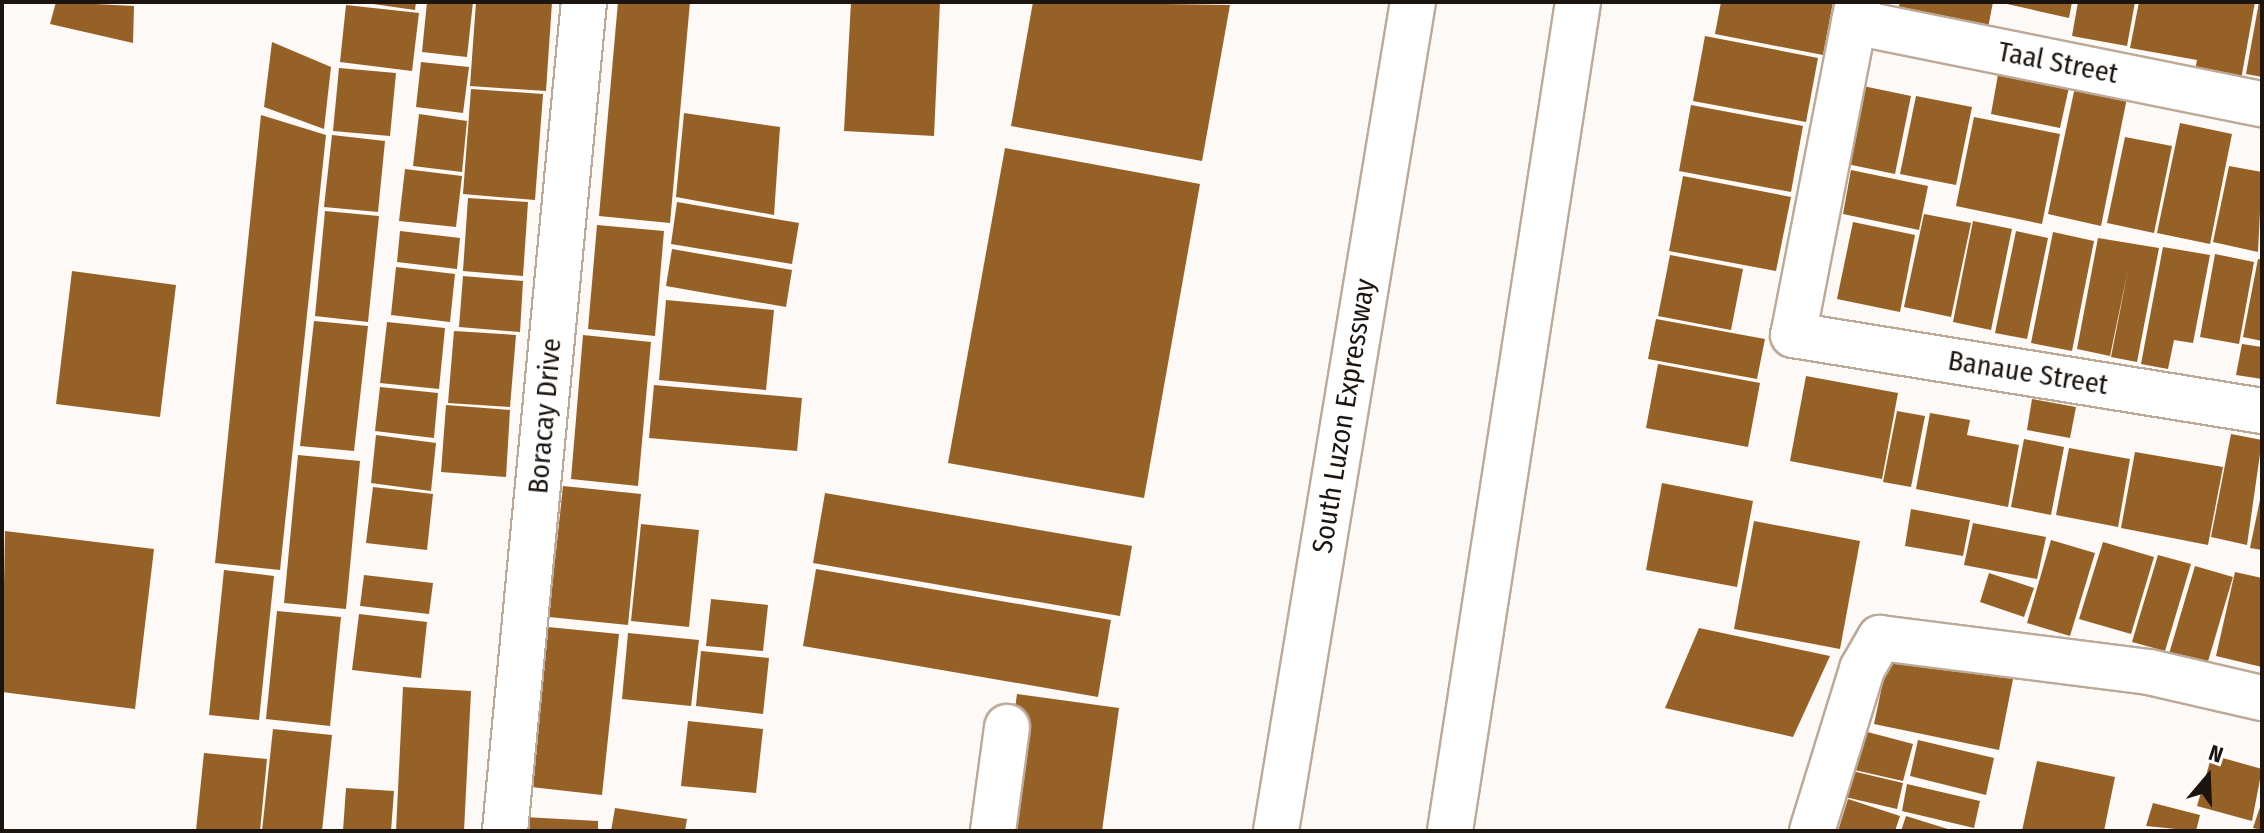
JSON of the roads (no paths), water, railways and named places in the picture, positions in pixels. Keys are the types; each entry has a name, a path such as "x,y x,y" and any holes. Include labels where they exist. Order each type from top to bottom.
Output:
{"main road":[{"name":"Boracay Drive","path":"505,831 584,2"},
{"name":"South Luzon Expressway","path":"1276,828 1413,2"},
{"path":"1450,831 1578,2"},
{"name":"Taal Street","path":"1856,12 2262,104"},
{"name":"Banaue Street","path":"1856,12 1793,335 2262,411"},
{"path":"1812,831 1862,669 1880,638 2149,672 2262,698"},
{"path":"993,831 1007,727"}]}
